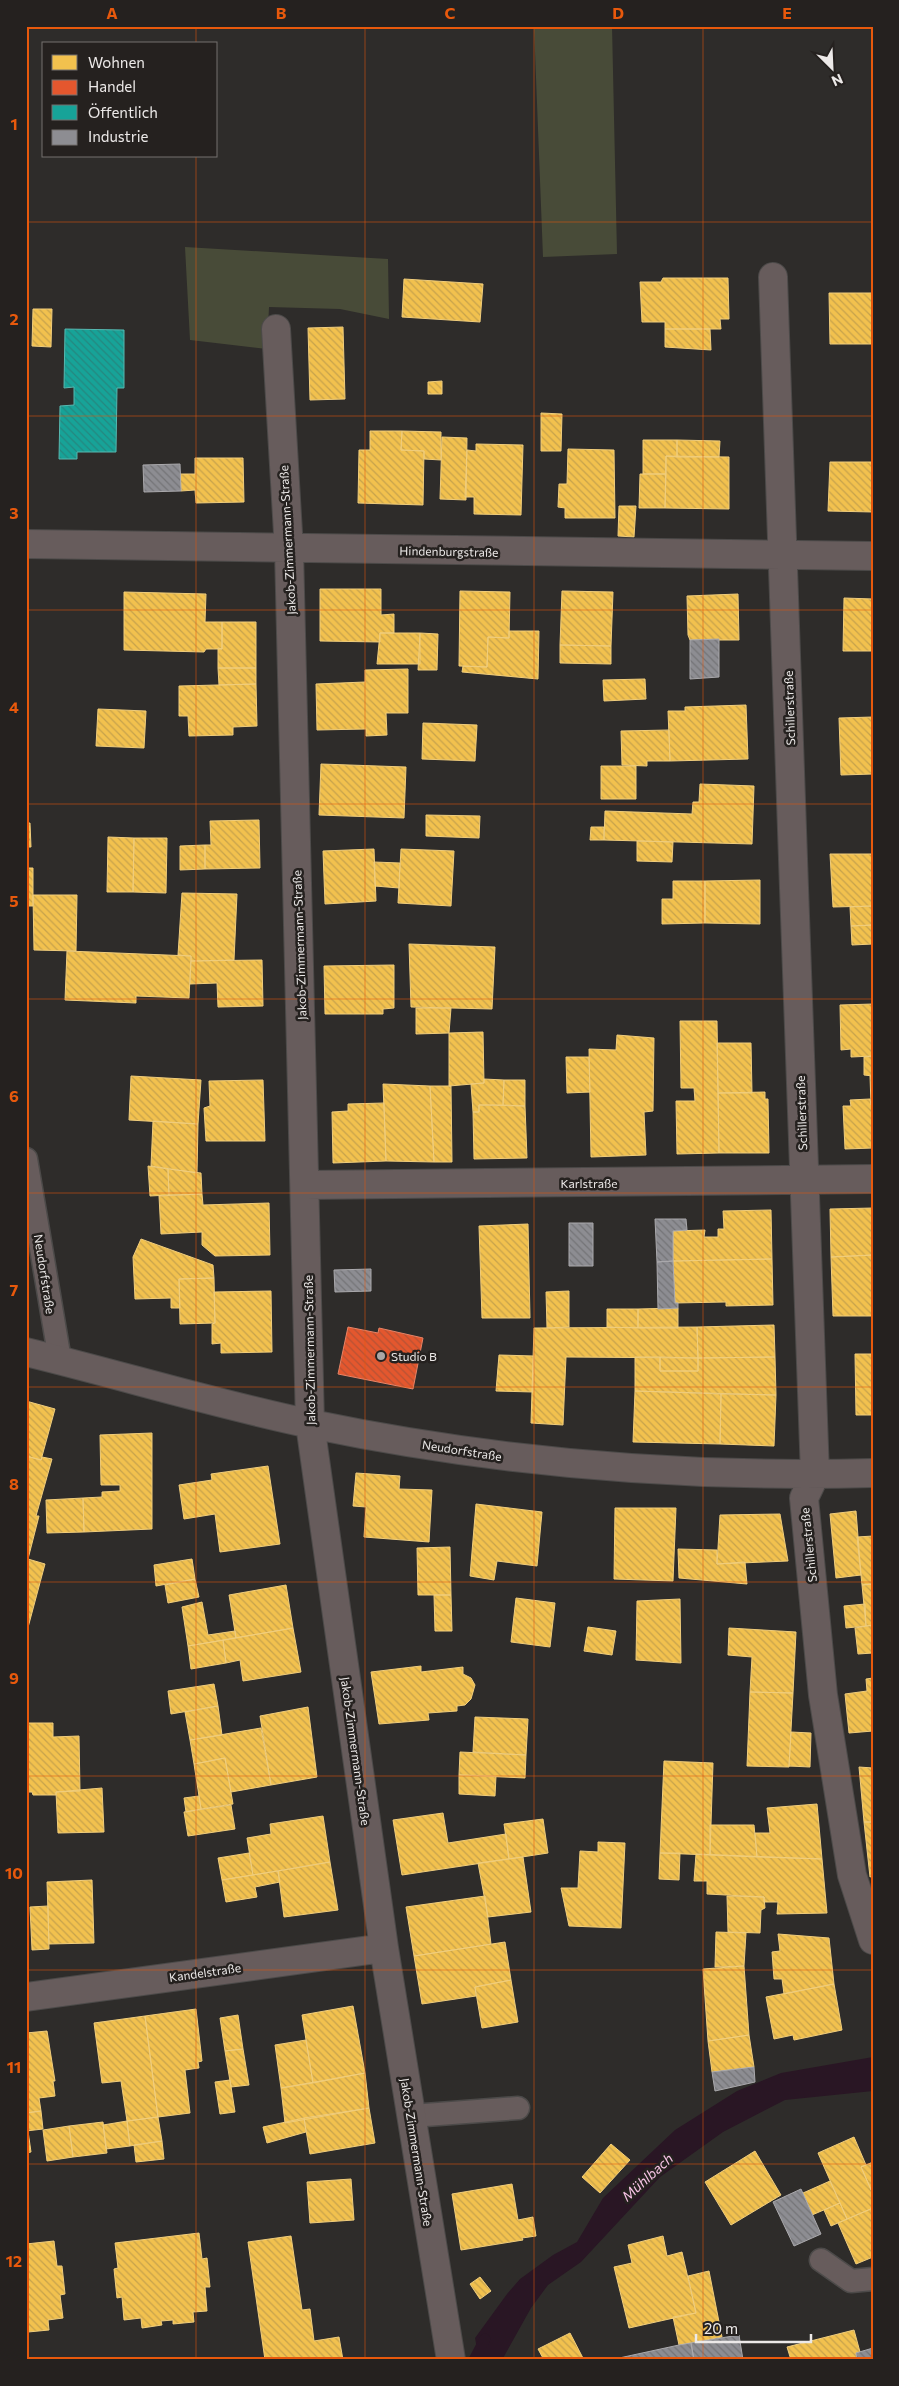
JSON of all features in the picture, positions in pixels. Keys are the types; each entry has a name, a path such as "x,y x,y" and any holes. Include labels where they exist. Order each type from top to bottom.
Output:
{"street":[{"name":"Schillerstraße","path":"773,277 784,554 802,1182 815,1475 804,1498 823,1695 852,1874 873,1940"},
{"name":"Jakob-Zimmermann-Straße","path":"276,330 289,550 306,1185 310,1424 384,1948 412,2116 418,2168 451,2360"},
{"name":"Hindenburgstraße","path":"26,544 289,550 873,556"},
{"name":"Karlstraße","path":"306,1185 802,1182 873,1179"},
{"name":"Neudorfstraße","path":"26,1352 310,1424 488,1456 682,1473 815,1475 873,1473"},
{"name":"Kandelstraße","path":"26,1997 384,1948"}],"lane":[{"name":"Neudorfstraße","path":"26,1158 60,1360"},
{"path":"412,2116 518,2108"},
{"path":"821,2260 851,2281 873,2279"}],"green space":[{"path":"534,26 612,26 617,254 543,257"},
{"path":"185,247 388,259 389,319 340,309 269,307 267,349 190,340"}],"water":[{"path":"873,2057 873,2091 785,2100 723,2132 660,2177 581,2262 548,2285 531,2308 502,2360 479,2360 475,2338 507,2294 520,2279 553,2255 577,2242 603,2198 675,2130 737,2091 781,2073"}],"building: Wohnen":[{"path":"663,278 728,278 729,319 720,319 721,329 665,329 665,322 642,322 640,282 661,282"},
{"path":"404,279 483,284 480,322 402,317"},
{"path":"829,293 873,293 873,344 830,344"},
{"path":"33,309 52,309 51,347 32,346"},
{"path":"343,327 345,399 310,400 308,328"},
{"path":"665,329 710,329 711,350 665,347"},
{"path":"442,381 442,394 428,394 428,382"},
{"path":"541,413 562,414 561,451 541,451"},
{"path":"370,431 402,431 401,450 424,451 423,505 358,503 359,450 370,450"},
{"path":"402,431 441,432 441,460 424,459 424,451 401,450"},
{"path":"442,437 467,438 466,500 440,499"},
{"path":"643,440 677,440 677,457 666,456 666,474 643,474"},
{"path":"677,440 720,441 719,457 677,457"},
{"path":"476,444 523,445 521,515 474,514 474,497 465,497 467,450 476,451"},
{"path":"568,449 614,450 615,518 565,518 565,508 558,507 559,484 567,484"},
{"path":"666,456 729,457 729,509 665,508"},
{"path":"195,458 243,458 244,502 196,503 195,490 181,491 180,474 195,474"},
{"path":"830,462 873,462 873,512 828,511"},
{"path":"640,474 666,474 665,508 639,508"},
{"path":"619,506 636,506 634,537 618,536"},
{"path":"320,589 381,589 381,615 394,614 394,633 380,633 380,642 320,641"},
{"path":"460,591 510,592 509,638 488,637 487,667 459,666"},
{"path":"562,591 613,592 611,646 560,645"},
{"path":"124,592 206,594 205,622 222,622 222,649 206,649 204,652 124,650"},
{"path":"738,594 739,640 690,640 688,635 687,596"},
{"path":"844,598 873,599 873,651 843,651"},
{"path":"222,622 256,622 256,668 218,668 218,648 222,649"},
{"path":"509,631 539,631 538,679 462,672 463,666 487,667 488,637 509,638"},
{"path":"380,633 420,633 420,664 377,664"},
{"path":"420,633 438,634 437,670 418,670"},
{"path":"560,645 611,646 611,664 560,663"},
{"path":"218,668 256,668 256,684 219,685"},
{"path":"408,669 408,713 386,713 387,735 366,736 366,729 317,730 316,684 365,682 365,670"},
{"path":"645,679 646,699 604,701 603,680"},
{"path":"256,684 257,726 233,727 233,735 189,736 188,716 179,716 179,686"},
{"path":"746,705 748,759 670,761 668,711 685,711 685,707"},
{"path":"98,709 146,711 144,748 96,746"},
{"path":"873,717 873,774 841,775 839,718"},
{"path":"423,723 477,725 475,761 422,759"},
{"path":"669,730 670,761 647,761 647,766 622,765 621,731"},
{"path":"321,764 406,767 404,818 319,815"},
{"path":"601,766 636,766 636,799 601,799"},
{"path":"700,784 754,786 752,844 604,840 605,811 692,814 693,802 699,802"},
{"path":"426,815 480,816 479,838 426,836"},
{"path":"259,820 260,868 205,869 205,845 211,845 210,821"},
{"path":"26,823 30,823 31,847 26,847"},
{"path":"591,827 604,827 604,840 590,840"},
{"path":"108,837 134,838 133,892 107,892"},
{"path":"134,838 167,838 166,893 133,892"},
{"path":"637,841 673,842 672,862 637,861"},
{"path":"205,845 205,869 180,870 180,846"},
{"path":"374,849 376,901 325,904 323,851"},
{"path":"401,849 454,851 451,906 398,903"},
{"path":"830,854 873,854 873,906 833,907"},
{"path":"374,862 400,863 399,888 375,886"},
{"path":"26,868 33,868 33,906 26,906"},
{"path":"760,880 760,924 705,923 705,881"},
{"path":"673,881 705,881 705,923 662,924 662,899 673,899"},
{"path":"182,893 237,894 234,960 191,961 191,956 178,955"},
{"path":"33,895 77,895 76,951 34,950"},
{"path":"873,906 873,925 851,926 850,907"},
{"path":"873,925 873,944 852,945 851,926"},
{"path":"409,944 495,947 492,1009 411,1007"},
{"path":"67,951 191,956 189,998 136,996 136,1003 65,1000"},
{"path":"262,960 263,1006 218,1007 217,983 190,984 191,961"},
{"path":"394,965 394,1008 383,1009 383,1014 325,1014 324,966"},
{"path":"873,1004 873,1056 851,1057 851,1049 841,1050 840,1005"},
{"path":"416,1008 451,1008 449,1033 416,1034"},
{"path":"680,1021 717,1021 719,1153 677,1154 676,1101 695,1101 694,1088 681,1088"},
{"path":"483,1032 484,1083 449,1086 449,1033"},
{"path":"617,1035 654,1038 653,1111 644,1112 646,1155 591,1157 589,1049 616,1050"},
{"path":"717,1043 751,1043 752,1093 718,1093"},
{"path":"873,1056 873,1076 864,1075 864,1057"},
{"path":"566,1057 589,1057 590,1092 567,1093"},
{"path":"131,1076 201,1080 198,1124 129,1120"},
{"path":"870,1076 873,1076 873,1105 871,1105"},
{"path":"484,1079 504,1080 503,1105 479,1105 479,1112 473,1112 471,1084 484,1083"},
{"path":"263,1080 265,1141 206,1141 204,1108 210,1106 209,1081"},
{"path":"504,1080 525,1080 525,1106 503,1105"},
{"path":"383,1084 430,1086 434,1162 386,1161"},
{"path":"430,1086 451,1086 452,1162 434,1162"},
{"path":"765,1092 765,1099 768,1099 769,1153 719,1153 718,1093"},
{"path":"870,1099 871,1105 873,1105 873,1148 845,1149 843,1106 851,1106 850,1100"},
{"path":"384,1103 386,1161 333,1163 332,1112 348,1111 348,1104"},
{"path":"479,1105 525,1106 527,1158 474,1159 473,1112 479,1112"},
{"path":"153,1121 198,1124 197,1173 151,1166"},
{"path":"148,1166 168,1169 169,1195 150,1196"},
{"path":"168,1169 201,1173 202,1194 169,1195"},
{"path":"202,1194 203,1205 269,1203 270,1255 215,1256 202,1245 202,1232 161,1234 159,1196"},
{"path":"873,1208 873,1255 831,1257 830,1209"},
{"path":"771,1210 772,1259 673,1261 673,1231 705,1230 704,1237 718,1237 718,1229 724,1229 723,1211"},
{"path":"528,1224 530,1318 482,1318 479,1226"},
{"path":"141,1239 213,1265 214,1278 179,1279 180,1308 171,1308 171,1298 135,1299 133,1257"},
{"path":"873,1255 873,1316 833,1316 831,1257"},
{"path":"772,1259 773,1305 726,1306 726,1302 675,1303 673,1261"},
{"path":"214,1278 215,1323 180,1324 179,1279"},
{"path":"271,1291 272,1352 221,1353 221,1343 212,1344 212,1324 215,1323 214,1292"},
{"path":"569,1291 569,1327 547,1328 546,1292"},
{"path":"678,1308 678,1328 638,1328 638,1309"},
{"path":"607,1309 638,1309 638,1328 607,1327"},
{"path":"774,1325 775,1357 698,1358 697,1327"},
{"path":"697,1327 698,1358 566,1357 563,1425 531,1423 534,1328"},
{"path":"855,1354 873,1354 873,1415 856,1415"},
{"path":"499,1355 534,1356 533,1392 496,1391"},
{"path":"635,1357 660,1357 660,1371 698,1371 698,1358 775,1357 776,1395 635,1391"},
{"path":"660,1357 698,1358 698,1371 660,1371"},
{"path":"635,1391 721,1394 720,1444 633,1442"},
{"path":"721,1394 776,1395 774,1446 720,1444"},
{"path":"26,1401 55,1409 41,1460 26,1456"},
{"path":"152,1433 152,1529 84,1532 83,1498 102,1497 102,1492 120,1491 120,1485 101,1485 100,1435"},
{"path":"26,1456 41,1460 42,1457 52,1459 36,1516 39,1516 28,1559 45,1564 26,1635"},
{"path":"268,1466 280,1544 220,1552 215,1514 184,1519 179,1485 212,1480 211,1474"},
{"path":"356,1473 400,1476 399,1489 432,1490 429,1542 364,1537 366,1507 353,1506"},
{"path":"83,1498 84,1532 47,1533 46,1500"},
{"path":"476,1504 542,1512 537,1566 497,1561 494,1580 470,1576"},
{"path":"615,1508 676,1508 673,1581 614,1579"},
{"path":"856,1511 861,1575 836,1578 830,1514"},
{"path":"780,1514 788,1561 717,1564 720,1515"},
{"path":"873,1536 873,1584 862,1585 857,1537"},
{"path":"450,1547 451,1595 418,1595 417,1548"},
{"path":"678,1549 717,1550 717,1564 745,1562 747,1584 679,1578"},
{"path":"192,1559 195,1579 156,1586 154,1565"},
{"path":"195,1579 199,1597 168,1603 165,1585"},
{"path":"873,1584 873,1625 866,1626 862,1585"},
{"path":"286,1585 293,1628 236,1638 229,1595"},
{"path":"434,1595 451,1595 452,1631 435,1631"},
{"path":"516,1598 555,1603 550,1647 511,1642"},
{"path":"680,1599 681,1663 636,1660 637,1601"},
{"path":"202,1602 208,1635 235,1631 236,1638 188,1646 182,1607"},
{"path":"865,1604 866,1626 846,1628 844,1606"},
{"path":"873,1625 873,1653 858,1654 855,1628"},
{"path":"588,1627 616,1631 612,1655 584,1651"},
{"path":"293,1628 301,1672 243,1681 240,1660 226,1663 223,1640"},
{"path":"729,1628 796,1632 793,1693 750,1692 752,1657 728,1655"},
{"path":"223,1640 226,1663 191,1669 188,1646"},
{"path":"421,1666 421,1672 463,1667 463,1674 471,1678 475,1685 471,1699 465,1705 457,1706 457,1711 428,1713 429,1720 379,1724 371,1672"},
{"path":"873,1678 873,1731 849,1733 845,1694 867,1691 866,1679"},
{"path":"214,1684 218,1706 171,1714 168,1691"},
{"path":"750,1692 793,1693 789,1767 747,1766"},
{"path":"218,1706 222,1735 190,1740 185,1712"},
{"path":"308,1707 317,1777 271,1785 260,1716"},
{"path":"475,1717 528,1719 526,1755 473,1752"},
{"path":"26,1723 53,1723 53,1737 79,1736 80,1791 56,1792 56,1795 33,1795 32,1792 26,1792"},
{"path":"261,1728 271,1785 231,1792 225,1758 194,1764 190,1740"},
{"path":"791,1732 811,1733 810,1767 789,1766"},
{"path":"460,1752 526,1755 525,1778 459,1775"},
{"path":"225,1758 233,1804 201,1809 194,1764"},
{"path":"664,1761 713,1763 710,1855 660,1853"},
{"path":"859,1767 873,1768 873,1822 864,1822"},
{"path":"459,1775 496,1776 495,1796 459,1794"},
{"path":"102,1788 104,1832 58,1833 56,1792"},
{"path":"199,1796 201,1809 186,1812 184,1798"},
{"path":"817,1804 822,1859 757,1857 755,1833 770,1833 767,1808"},
{"path":"231,1805 235,1829 188,1836 184,1812"},
{"path":"443,1813 448,1843 506,1834 509,1859 402,1875 393,1820"},
{"path":"323,1816 330,1862 253,1875 247,1838 271,1834 270,1824"},
{"path":"543,1819 548,1853 509,1859 504,1824"},
{"path":"864,1822 873,1822 873,1876 870,1877"},
{"path":"710,1825 754,1825 757,1857 710,1855"},
{"path":"598,1842 625,1843 621,1928 569,1926 561,1888 578,1888 580,1851 598,1852"},
{"path":"249,1853 253,1875 222,1880 218,1858"},
{"path":"660,1853 680,1853 679,1880 659,1879"},
{"path":"696,1854 822,1859 827,1913 777,1914 778,1902 764,1902 764,1897 707,1894 707,1881 694,1881"},
{"path":"523,1857 531,1912 488,1917 478,1863"},
{"path":"330,1862 338,1910 284,1917 278,1871"},
{"path":"278,1871 280,1882 255,1887 257,1897 226,1902 222,1880"},
{"path":"92,1880 94,1943 49,1944 47,1882"},
{"path":"485,1896 491,1944 414,1956 406,1907"},
{"path":"727,1896 764,1897 765,1908 761,1910 760,1933 728,1932"},
{"path":"48,1906 49,1949 32,1950 30,1907"},
{"path":"716,1932 746,1933 744,1966 715,1967"},
{"path":"778,1934 829,1938 834,1984 784,1994 782,1979 774,1979 772,1952 780,1951"},
{"path":"505,1942 511,1980 475,1987 476,1996 422,2004 414,1956"},
{"path":"744,1966 749,2035 708,2041 703,1969"},
{"path":"511,1980 518,2022 482,2028 475,1987"},
{"path":"834,1984 842,2030 794,2040 793,2035 774,2039 766,1997"},
{"path":"353,2006 365,2073 313,2083 302,2015"},
{"path":"196,2009 202,2061 198,2062 199,2068 185,2070 190,2113 158,2117 145,2016"},
{"path":"238,2015 243,2049 225,2051 220,2018"},
{"path":"145,2016 158,2117 127,2121 121,2081 102,2083 94,2023"},
{"path":"47,2031 55,2081 53,2081 55,2096 39,2098 41,2111 26,2113 26,2033"},
{"path":"749,2035 754,2067 712,2072 708,2041"},
{"path":"306,2040 313,2083 281,2088 275,2045"},
{"path":"243,2049 249,2085 231,2087 225,2051"},
{"path":"365,2073 369,2108 285,2123 281,2088"},
{"path":"230,2080 235,2112 220,2114 215,2082"},
{"path":"369,2108 375,2143 310,2154 304,2118"},
{"path":"41,2111 43,2129 26,2131 26,2113"},
{"path":"158,2117 162,2141 130,2146 127,2121"},
{"path":"304,2118 306,2132 267,2143 263,2127"},
{"path":"127,2121 130,2146 106,2149 103,2125"},
{"path":"103,2122 107,2153 73,2157 69,2126"},
{"path":"69,2126 73,2157 47,2161 43,2130"},
{"path":"26,2131 28,2131 31,2152 26,2153"},
{"path":"854,2137 866,2165 861,2167 873,2194 873,2208 847,2219 818,2153"},
{"path":"162,2141 164,2159 136,2162 134,2145"},
{"path":"611,2144 630,2160 600,2193 582,2177"},
{"path":"755,2151 781,2195 731,2225 705,2182"},
{"path":"873,2162 873,2194 861,2167"},
{"path":"351,2179 354,2220 310,2223 307,2182"},
{"path":"830,2181 840,2203 812,2215 803,2193"},
{"path":"512,2184 518,2220 533,2217 536,2236 522,2238 523,2240 461,2250 452,2194"},
{"path":"840,2203 847,2219 831,2226 824,2210"},
{"path":"873,2208 873,2257 856,2264 838,2223"},
{"path":"199,2233 202,2259 207,2258 210,2287 205,2287 207,2311 193,2312 194,2322 173,2324 173,2320 161,2321 162,2325 142,2328 141,2318 124,2320 122,2297 117,2298 114,2269 118,2268 115,2243"},
{"path":"291,2236 302,2310 310,2309 314,2341 339,2337 343,2360 265,2360 248,2242"},
{"path":"663,2236 667,2256 682,2252 696,2313 629,2328 614,2267 632,2263 628,2245"},
{"path":"54,2241 57,2266 62,2266 65,2294 60,2295 63,2318 48,2320 49,2330 28,2332 26,2327 26,2244"},
{"path":"709,2271 722,2337 679,2345 673,2317 696,2313 688,2276"},
{"path":"480,2277 491,2291 480,2299 470,2284"},
{"path":"854,2330 860,2352 856,2353 857,2360 791,2360 787,2347"},
{"path":"570,2333 584,2360 544,2360 538,2349"}],"building: Handel":[{"name":"Studio B","path":"348,1327 378,1333 379,1328 423,1338 413,1389 338,1374"}],"building: Öffentlich":[{"path":"65,329 124,330 124,388 117,388 116,452 77,452 77,459 59,459 60,406 74,405 74,387 64,388"}],"building: Industrie":[{"path":"180,464 181,491 144,492 143,465"},
{"path":"719,639 719,677 690,679 690,640"},
{"path":"655,1219 686,1219 687,1230 673,1231 673,1261 657,1262"},
{"path":"569,1223 593,1223 593,1266 569,1266"},
{"path":"673,1261 675,1303 678,1303 678,1308 658,1309 657,1262"},
{"path":"371,1269 371,1291 335,1292 334,1270"},
{"path":"754,2067 755,2082 715,2091 712,2072"},
{"path":"801,2189 821,2234 794,2246 773,2202"},
{"path":"739,2335 743,2360 694,2360 691,2343"},
{"path":"691,2343 694,2360 610,2360 679,2345"},
{"path":"873,2348 873,2360 857,2360 856,2353"}],"waterway":[{"name":"Mühlbach","path":"474,2360 485,2339"}],"place":[{"name":"Studio B","path":"381,1356"}]}
